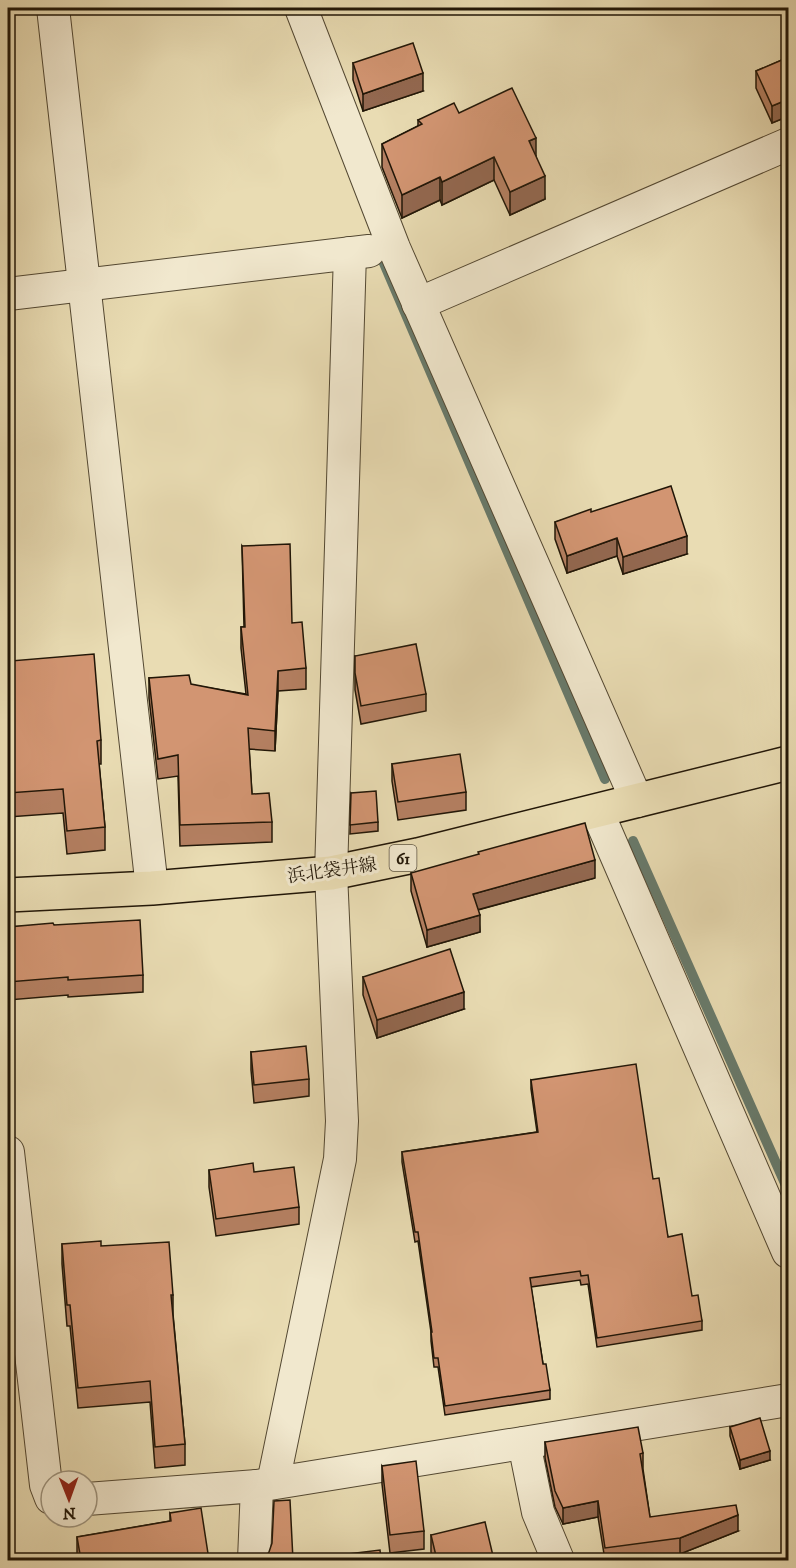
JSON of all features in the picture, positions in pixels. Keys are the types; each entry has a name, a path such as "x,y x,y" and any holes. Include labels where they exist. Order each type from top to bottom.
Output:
{"main road":[{"name":"浜北袋井線","path":"8,895 152,888 331,873 418,855 789,763"}],"street":[{"path":"53,8 152,888"},
{"path":"302,8 394,248 637,801"},
{"path":"418,304 789,144"},
{"path":"8,294 394,248"},
{"path":"254,1560 265,1485 340,1159 342,1121 331,873 350,253"},
{"path":"597,812 789,1252"},
{"path":"8,1152 44,1469"},
{"path":"99,1498 265,1485 789,1400"},
{"path":"524,1443 538,1512 558,1560"}],"building":[{"path":"413,43 423,73 363,94 353,63"},
{"path":"789,57 789,99 772,106 756,71"},
{"path":"512,88 536,138 529,141 545,176 510,192 494,157 442,182 440,177 402,195 382,144 422,124 418,120 454,103 459,113"},
{"path":"671,486 687,536 623,557 617,538 567,556 555,522"},
{"path":"290,544 292,623 302,622 306,668 278,671 275,731 248,728 252,794 269,793 272,822 180,825 178,755 158,759 149,678 189,675 191,684 248,695 241,627 245,627 242,546"},
{"path":"416,644 426,694 361,706 355,673 355,656"},
{"path":"8,650 10,650 11,661 94,654 101,740 97,741 105,827 67,831 63,789 8,793"},
{"path":"460,754 466,792 398,802 392,764"},
{"path":"376,791 378,822 350,825 351,793"},
{"path":"585,823 595,860 473,894 480,915 427,930 411,873"},
{"path":"140,920 143,975 68,980 68,977 8,982 8,927"},
{"path":"450,949 464,992 377,1020 363,977"},
{"path":"306,1046 309,1079 254,1085 251,1052"},
{"path":"636,1064 653,1179 659,1178 668,1237 682,1234 692,1296 698,1295 702,1321 597,1338 588,1275 581,1276 580,1271 530,1278 543,1364 546,1364 550,1390 445,1406 438,1358 434,1358 418,1232 415,1232 402,1152 538,1132 531,1080"},
{"path":"253,1163 254,1172 294,1167 299,1207 216,1219 209,1170"},
{"path":"101,1241 101,1246 169,1242 173,1295 171,1295 185,1444 155,1447 150,1381 78,1388 62,1244"},
{"path":"760,1418 770,1451 740,1460 730,1427"},
{"path":"638,1427 650,1517 736,1505 738,1515 680,1538 605,1548 598,1501 563,1508 555,1491 545,1442"},
{"path":"416,1461 424,1531 390,1535 382,1466"},
{"path":"290,1500 293,1560 267,1560 272,1543 274,1501"},
{"path":"201,1508 209,1560 81,1560 77,1537 171,1521 170,1513"},
{"path":"485,1522 494,1560 437,1560 431,1535"},
{"path":"380,1550 381,1560 298,1560"}],"waterway":[{"path":"377,247 605,779"},
{"path":"633,841 788,1190"}]}
